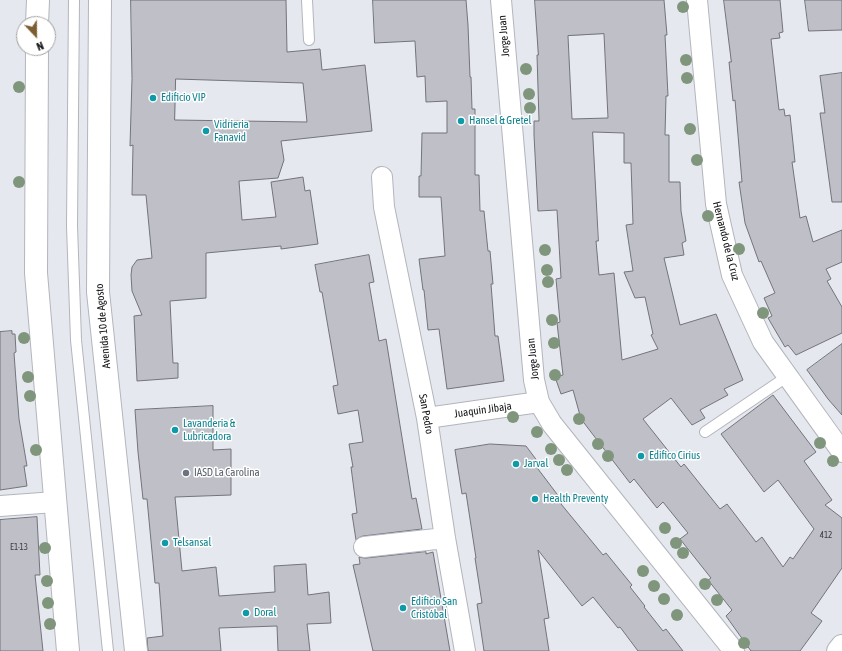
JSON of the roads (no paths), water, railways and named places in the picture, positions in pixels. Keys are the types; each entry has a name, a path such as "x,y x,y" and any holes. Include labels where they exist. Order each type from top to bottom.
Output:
{"main road":[{"path":"38,0 38,16"},
{"name":"Avenida 10 de Agosto","path":"100,0 99,294 136,651"},
{"path":"37,56 36,274 68,651"},
{"path":"838,651 842,646"}],"street":[{"name":"Jorge Juan","path":"501,0 534,380 539,402 552,424 734,651"},
{"name":"Hernando de la Cruz","path":"697,0 716,204 732,275 763,342 842,452"},
{"name":"San Pedro","path":"382,177 384,207 427,418 465,651"},
{"name":"Juaquin Jibaja","path":"427,418 539,402"},
{"path":"0,506 55,502"},
{"path":"364,547 446,538"}],"lane":[{"path":"74,0 72,226 76,340 108,651"},
{"path":"307,0 310,40"},
{"path":"705,432 788,376"}],"place":[{"name":"Edificio VIP","path":"153,98"},
{"name":"Hansel & Gretel","path":"461,121"},
{"name":"Vidrieria Fanavid","path":"206,131"},
{"name":"Lavanderia & Lubricadora","path":"175,430"},
{"name":"Edifico Cirius","path":"641,456"},
{"name":"Jarval","path":"516,464"},
{"name":"IASD La Carolina","path":"186,473"},
{"name":"Health Preventy","path":"535,499"},
{"name":"Telsansal","path":"165,543"},
{"name":"Edificio San Cristóbal","path":"403,608"},
{"name":"Doral","path":"246,613"}]}
